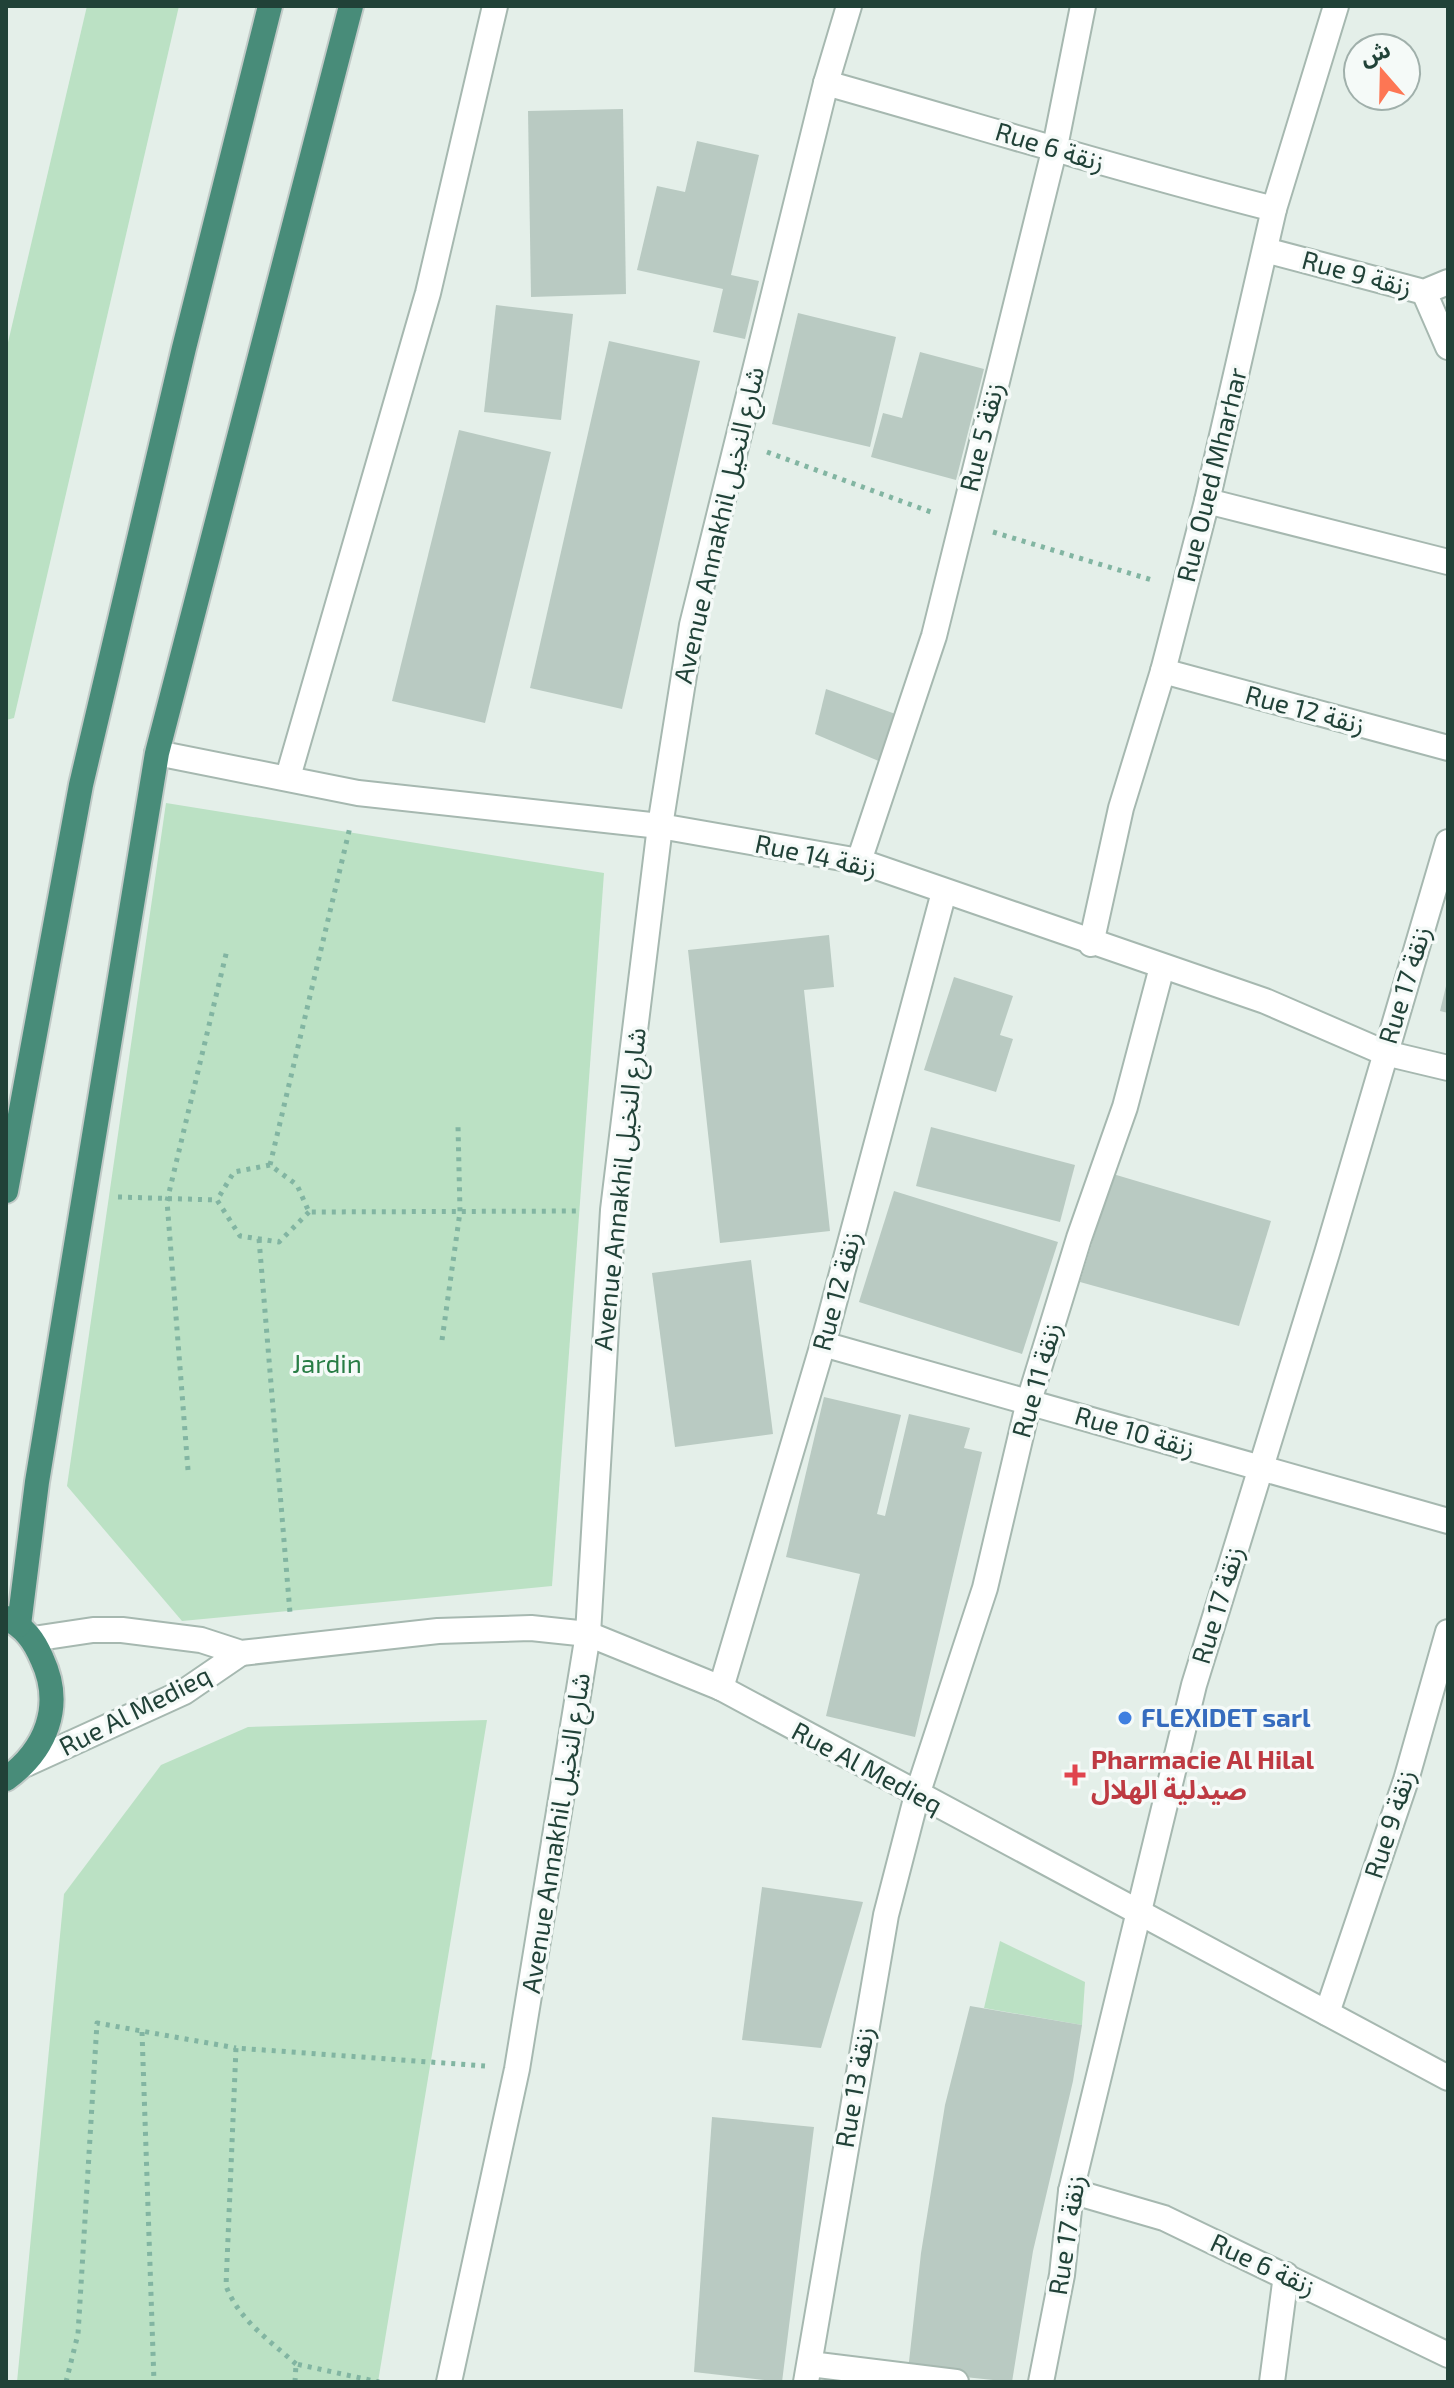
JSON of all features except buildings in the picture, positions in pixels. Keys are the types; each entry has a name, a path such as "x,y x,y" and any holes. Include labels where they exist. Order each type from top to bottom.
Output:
{"highway":[{"path":"6,1191 81,785 184,348 270,6"},
{"path":"6,1779 26,1764 50,1725 54,1703 52,1680 19,1627 37,1482 157,753 351,6"}],"street":[{"path":"288,777 428,293 495,6"},
{"name":"Avenue Annakhil شارع النخيل","path":"449,2382 517,2069 588,1634 613,1210 660,826 692,625 826,83 849,6"},
{"name":"Rue 5 زنقة","path":"859,861 934,636 1055,147 1083,6"},
{"name":"Rue Oued Mharhar","path":"1091,944 1121,808 1163,671 1207,501 1274,209 1336,6"},
{"name":"Rue 6 زنقة","path":"826,83 1055,147 1150,178 1274,209"},
{"name":"Rue 9 زنقة","path":"1265,250 1424,292 1448,282"},
{"path":"1424,292 1448,347"},
{"path":"1207,501 1448,562"},
{"name":"Rue 12 زنقة","path":"1163,671 1448,748"},
{"name":"Rue 14 زنقة","path":"157,753 358,793 660,826 859,861 1091,944 1265,1001 1385,1053 1448,1068"},
{"name":"Rue 17 زنقة","path":"1041,2382 1062,2275 1071,2191 1105,2065 1136,1913 1194,1685 1327,1253 1448,842"},
{"name":"Rue 12 زنقة","path":"721,1688 823,1344 944,892"},
{"name":"Rue 11 زنقة","path":"917,1795 985,1588 1029,1401 1079,1238 1125,1107 1162,967"},
{"name":"Rue 10 زنقة","path":"823,1344 1448,1521"},
{"name":"Rue Al Medieq","path":"19,1627 122,1630 201,1640 241,1653 438,1631 542,1628 588,1634 721,1688 1448,2078"},
{"name":"Rue 9 زنقة","path":"1327,2013 1406,1780 1448,1632"},
{"name":"Rue Al Medieq","path":"26,1764 184,1692 241,1653"},
{"name":"Rue 13 زنقة","path":"808,2373 886,1915 917,1795"},
{"name":"Rue 6 زنقة","path":"1071,2191 1164,2218 1448,2355"},
{"path":"1272,2382 1286,2275"},
{"path":"808,2373 956,2382"}],"path":[{"path":"270,1165 358,793"},
{"path":"188,1470 167,1201 227,950"},
{"path":"442,1340 460,1212 458,1126"},
{"path":"217,1200 234,1172 270,1165 297,1185 309,1212"},
{"path":"84,1194 167,1201 217,1200"},
{"path":"217,1200 240,1236 279,1242 309,1212 613,1210"},
{"path":"259,1239 293,1648"},
{"path":"66,2382 78,2334 97,2023 236,2048 517,2069"},
{"path":"142,2032 154,2382"},
{"path":"236,2048 226,2286 233,2304 244,2319 296,2364 379,2382"},
{"path":"295,2382 296,2364"}],"green space":[{"path":"87,6 179,6 14,718 6,720 6,351"},
{"name":"Jardin","path":"166,803 604,873 552,1586 182,1621 67,1486"},
{"path":"487,1720 378,2382 17,2382 64,1894 161,1765 248,1727"},
{"path":"1000,1941 1085,1982 1082,2025 984,2008"}],"place":[{"name":"FLEXIDET sarl","path":"1125,1718"},
{"name":"Pharmacie Al Hilal صيدلية الهلال","path":"1075,1775"}]}
